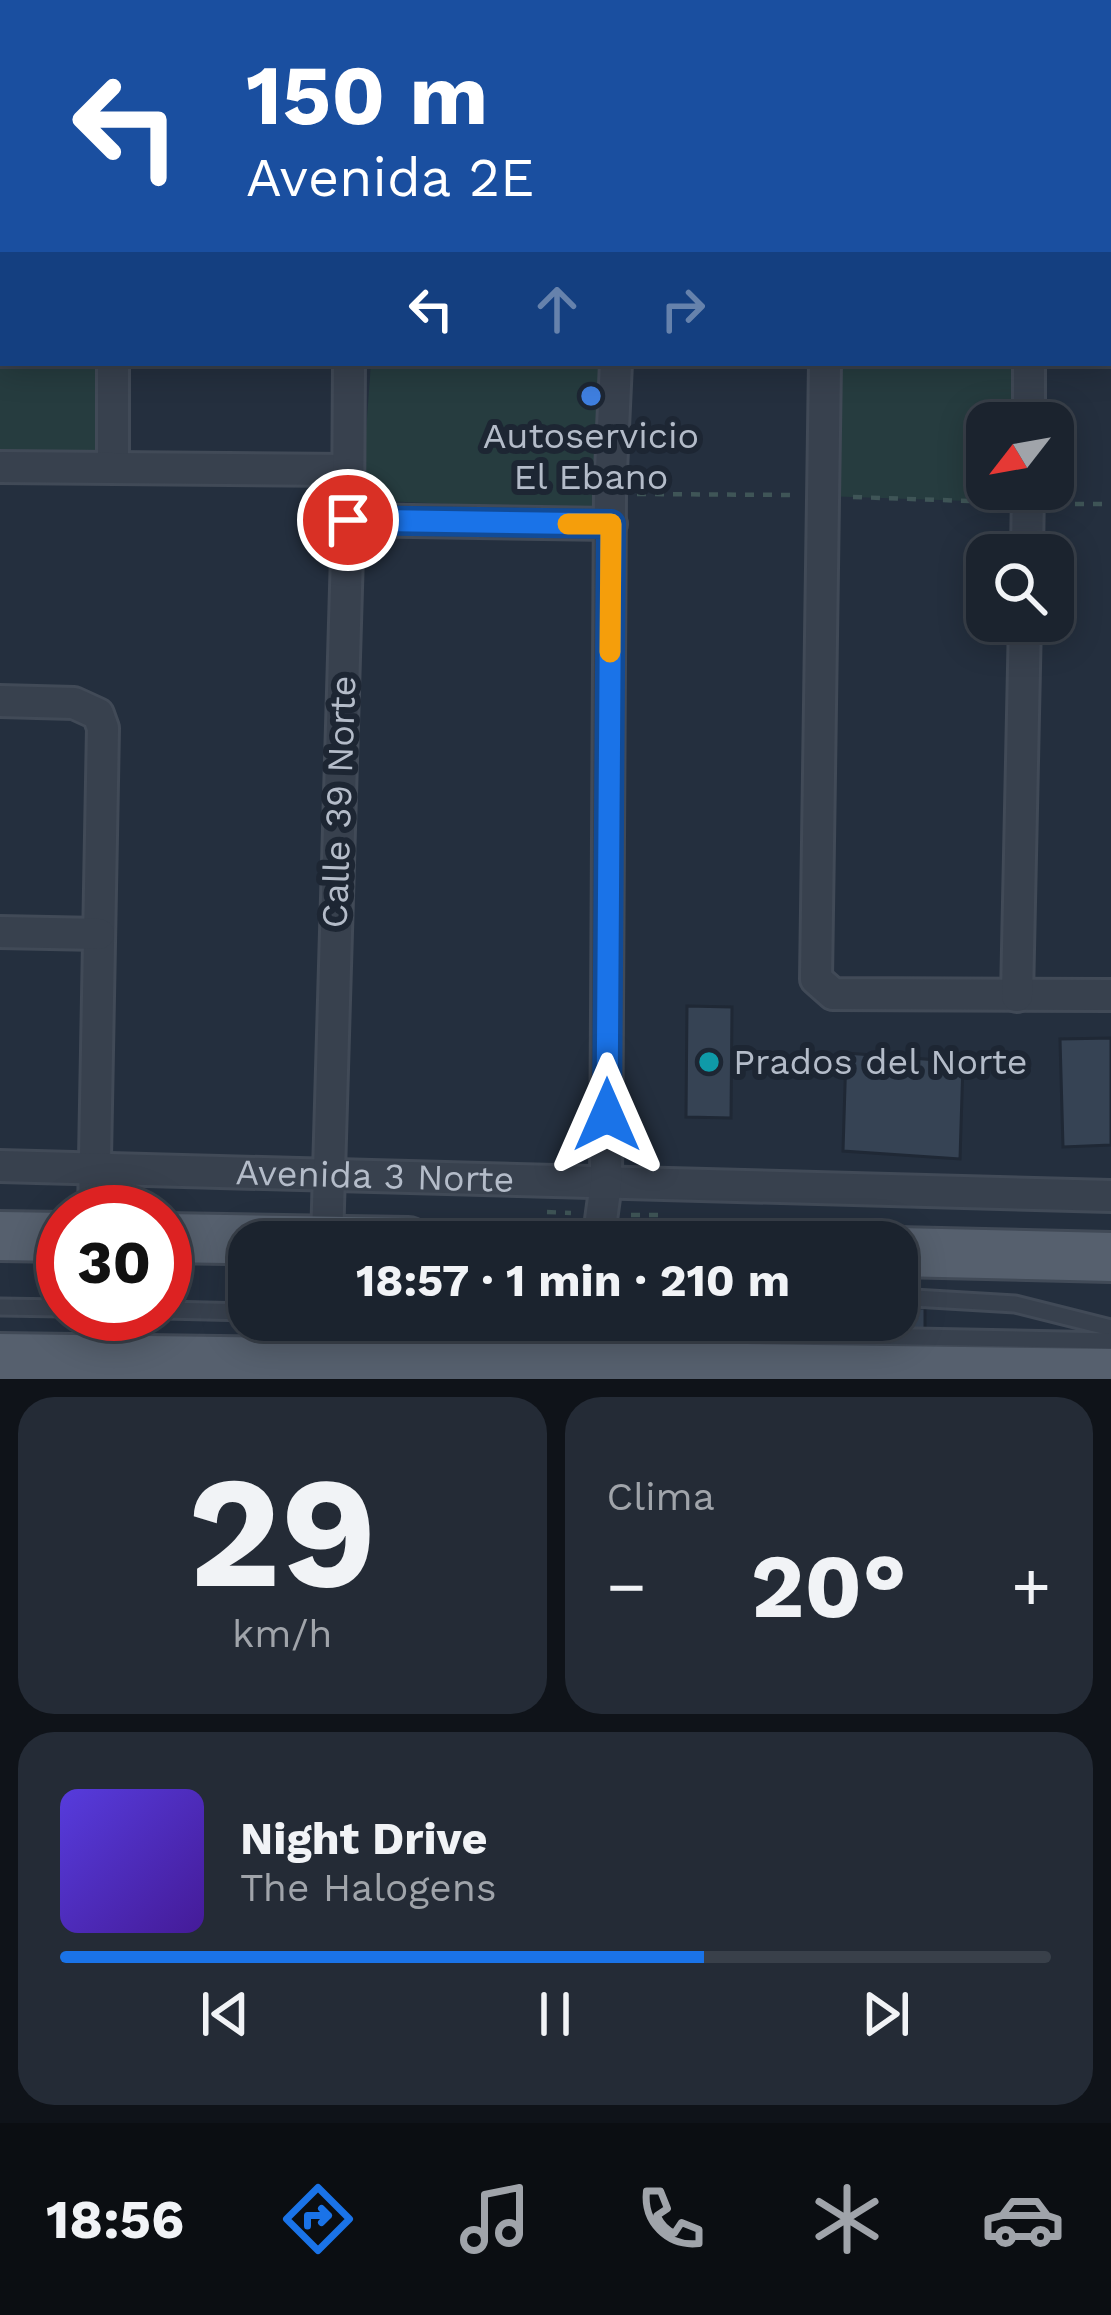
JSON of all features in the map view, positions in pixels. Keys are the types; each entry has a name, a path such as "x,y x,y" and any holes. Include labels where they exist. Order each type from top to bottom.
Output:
{"main road":[{"path":"0,1236 36,1237"},
{"name":"Avenida 3 Norte","path":"192,1239 228,1239"},
{"path":"918,1252 1111,1257"},
{"path":"0,1358 93,1369 1111,1373"}],"street":[{"path":"112,466 113,366"},
{"name":"Calle 39 Norte","path":"327,1221 349,366"},
{"path":"601,1221 606,1183 610,509 616,366"},
{"path":"825,366 816,979 833,994 1111,995"},
{"path":"1029,366 1029,402"},
{"path":"0,467 347,470"},
{"path":"348,520 610,509"},
{"path":"1017,996 1025,642"},
{"path":"0,701 74,703 98,714 103,728 95,1185"},
{"path":"0,932 99,934"},
{"name":"Avenida 3 Norte","path":"0,1166 1111,1196"}],"lane":[{"path":"918,1298 1016,1304 1111,1328"},
{"path":"0,1307 36,1308"},
{"path":"192,1311 228,1312"},
{"path":"918,1336 1111,1340"}],"path":[{"path":"610,509 823,496 966,496"},
{"path":"1074,500 1111,504"}],"green space":[{"path":"0,366 113,366 113,466 0,467"},
{"path":"371,366 607,366 603,511 361,500"},
{"path":"825,366 1029,366 1029,402 966,402 966,501 823,496"}],"building":[{"name":"Prados del Norte","path":"687,1006 732,1007 731,1118 686,1117"},
{"path":"1111,1038 1111,1145 1063,1147 1060,1039"},
{"path":"846,1053 963,1062 960,1159 843,1151"},
{"path":"918,1308 925,1308 925,1332 918,1332"}],"slow traffic":[{"path":"568,524 611,524 610,652"}],"place":[{"name":"Autoservicio El Ebano","path":"591,396"},
{"name":"Prados del Norte","path":"709,1062"}],"route":[{"path":"348,520 611,524 607,1115"}]}
